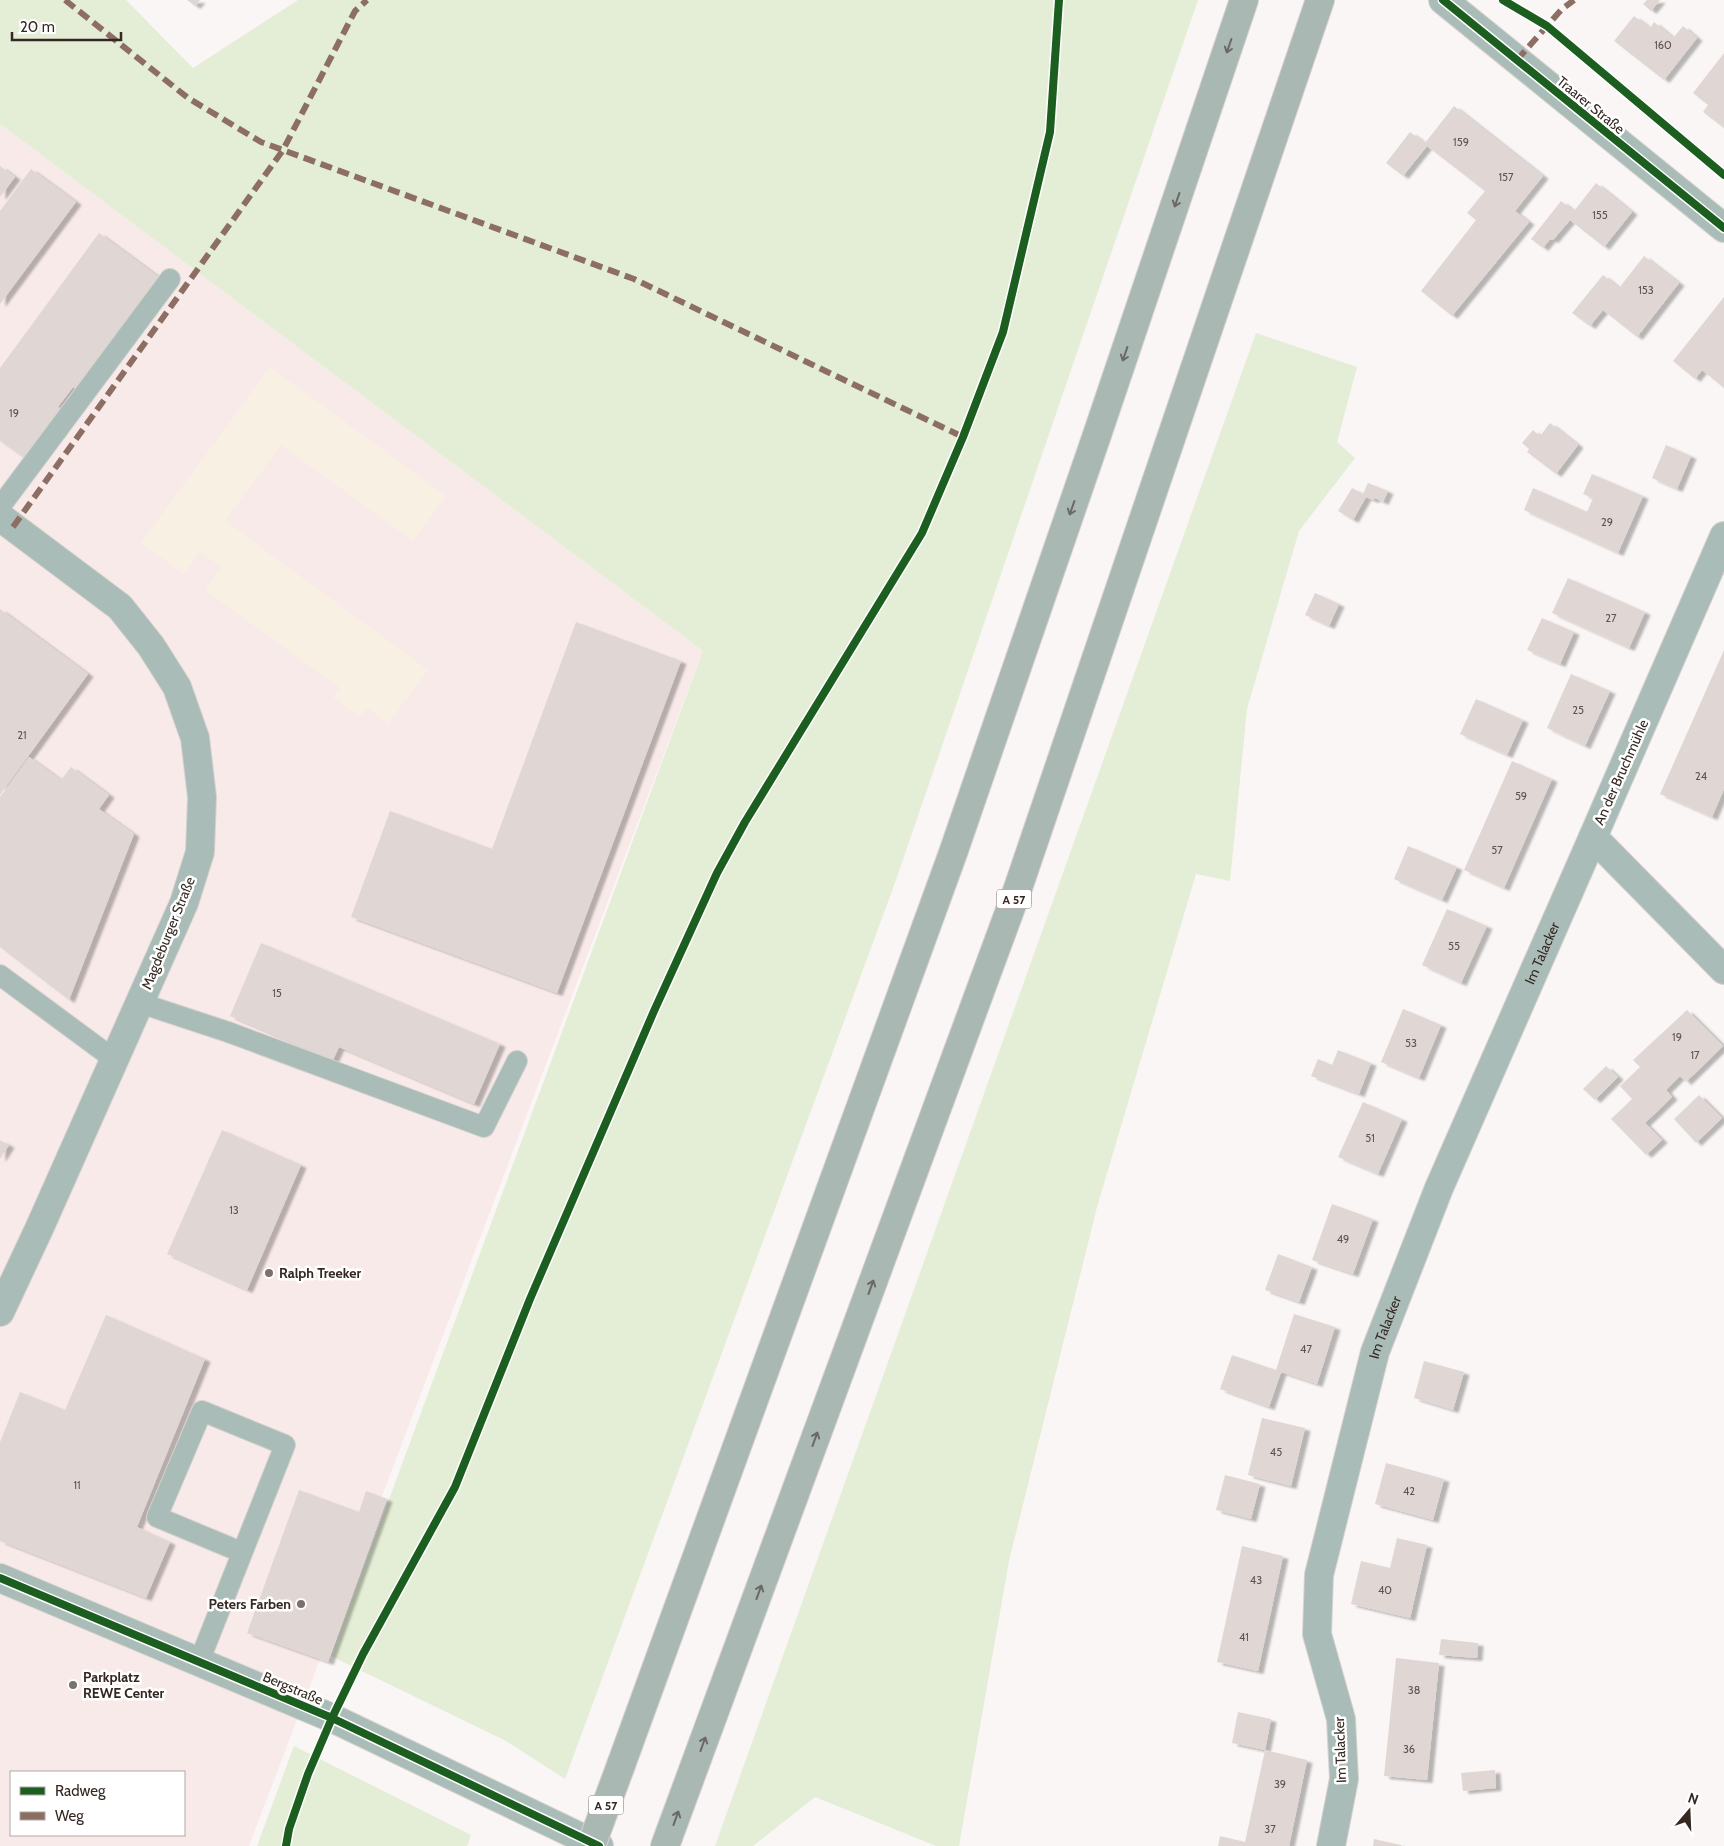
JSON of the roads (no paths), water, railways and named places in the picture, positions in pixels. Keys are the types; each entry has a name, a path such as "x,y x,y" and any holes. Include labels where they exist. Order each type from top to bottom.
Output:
{"highway":[{"name":"A 57","path":"591,1846 953,853 1098,436 1244,0"},
{"name":"A 57","path":"665,1846 1017,891 1320,0"}],"street":[{"name":"Traarer Straße","path":"1443,0 1724,228"},
{"name":"Magdeburger Straße","path":"0,517 120,607 150,646 177,687 196,738 202,797 200,852 184,903 40,1229 0,1312"},
{"name":"An der Bruchmühle","path":"1724,536 1593,837 1724,970"},
{"name":"Im Talacker","path":"1331,1846 1344,1779 1342,1719 1317,1634 1318,1575 1375,1352 1439,1188 1593,837"},
{"name":"Bergstraße","path":"0,1578 341,1723 599,1846"}],"lane":[{"path":"0,507 170,279"},
{"path":"0,975 114,1060"},
{"path":"140,1003 228,1032 484,1127 517,1061"},
{"path":"199,1662 285,1445 202,1411 157,1517 241,1552"}],"place":[{"name":"Ralph Treeker","path":"269,1273"},
{"name":"Peters Farben","path":"301,1604"},
{"name":"Parkplatz REWE Center","path":"73,1685"}]}
